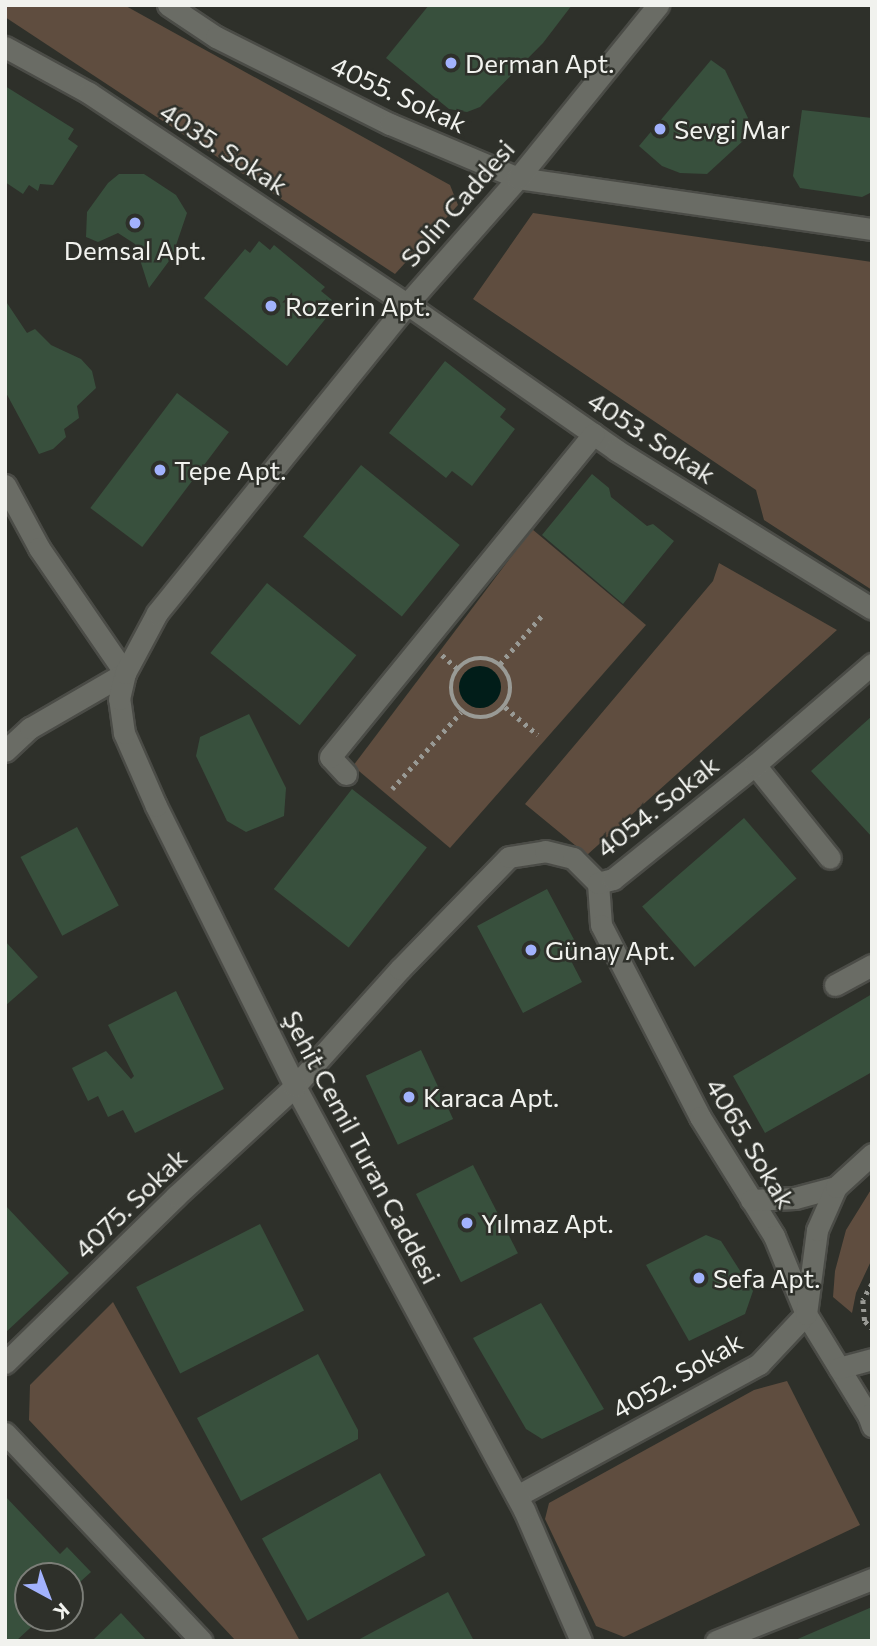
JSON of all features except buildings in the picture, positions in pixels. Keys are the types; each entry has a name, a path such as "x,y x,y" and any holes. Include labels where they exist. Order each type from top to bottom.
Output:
{"street":[{"name":"4055. Sokak","path":"168,5 216,37 390,124 518,178 872,229"},
{"name":"Solin Caddesi","path":"125,673 157,613 407,304 518,178 658,5"},
{"name":"4035. Sokak","path":"5,47 89,93 407,304"},
{"name":"4053. Sokak","path":"407,304 593,434 872,609"},
{"path":"346,774 330,757 593,434"},
{"path":"5,485 39,548 125,673 30,728 5,751"},
{"name":"4054. Sokak","path":"295,1086 400,969 509,857 545,850 573,859 598,883 613,879 755,765 872,664"},
{"name":"Şehit Cemil Turan Caddesi","path":"125,673 119,699 124,733 156,806 295,1086 517,1496 565,1598 580,1641"},
{"path":"755,765 830,858"},
{"name":"4065. Sokak","path":"598,883 601,925 700,1117 774,1236 807,1314 871,1418"},
{"path":"835,985 872,965"},
{"name":"4075. Sokak","path":"5,1363 176,1196 295,1086"},
{"path":"807,1314 817,1230 836,1187 872,1154"},
{"path":"751,1200 795,1198 836,1187"},
{"name":"4052. Sokak","path":"517,1496 759,1364 807,1314"},
{"path":"839,1368 872,1359"},
{"path":"5,1433 202,1641"},
{"path":"716,1641 872,1579"}],"path":[{"path":"500,664 544,613"},
{"path":"486,657 500,664 509,677 511,687 505,707 489,717 479,718 461,712 451,696 450,686 457,668 475,658 486,657"},
{"path":"505,707 538,735"},
{"path":"392,789 461,712"},
{"path":"872,1284 863,1300 865,1321 872,1328"}],"shaded area":[{"path":"5,5 124,5 450,185 458,205 395,274 5,17"},
{"path":"533,213 872,262 872,590 764,520 756,490 473,299"},
{"path":"532,529 646,625 450,848 353,766"},
{"path":"719,563 837,630 587,855 525,804 713,581"},
{"path":"872,1188 872,1259 856,1293 852,1313 833,1297 835,1271 846,1230"},
{"path":"113,1302 300,1641 236,1641 29,1420 30,1385"},
{"path":"787,1381 860,1525 624,1637 596,1626 545,1519 549,1503 754,1390"}],"water":[{"path":"480,666 495,672 501,687 495,702 480,708 465,702 459,687 465,672"}],"place":[{"name":"Derman Apt.","path":"451,63"},
{"name":"Sevgi Mar","path":"660,129"},
{"name":"Demsal Apt.","path":"135,223"},
{"name":"Rozerin Apt.","path":"271,306"},
{"name":"Tepe Apt.","path":"160,470"},
{"name":"Günay Apt.","path":"531,950"},
{"name":"Karaca Apt.","path":"409,1097"},
{"name":"Yılmaz Apt.","path":"467,1223"},
{"name":"Sefa Apt.","path":"699,1278"}]}
